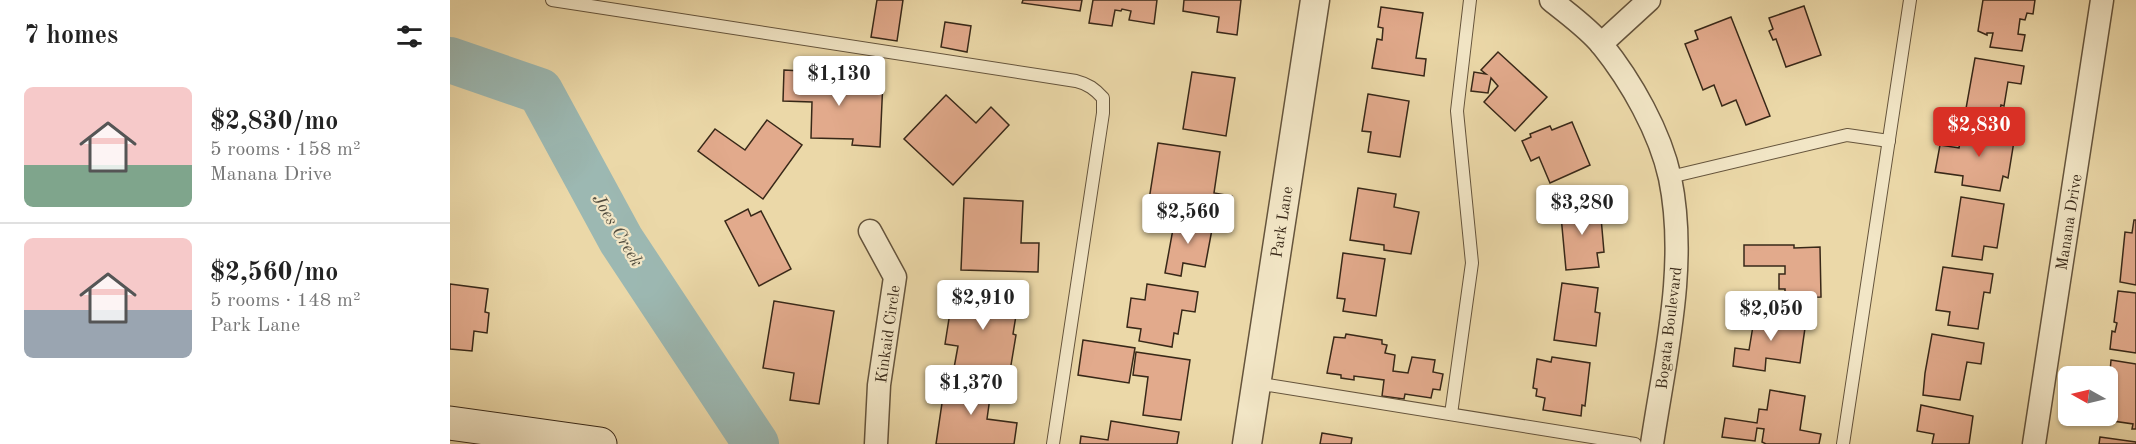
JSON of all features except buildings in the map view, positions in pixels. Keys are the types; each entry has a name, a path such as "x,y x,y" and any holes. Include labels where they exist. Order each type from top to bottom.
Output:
{"main road":[{"path":"450,423 600,444"}],"street":[{"name":"Park Lane","path":"1247,444 1315,0"},
{"name":"Bogata Boulevard","path":"1551,0 1601,44 1626,80 1655,130 1670,177 1676,236 1674,300 1652,444"},
{"path":"1601,44 1649,0"},
{"name":"Manana Drive","path":"2034,444 2102,0"},
{"name":"Kinkaid Circle","path":"870,231 895,277 879,385 876,444"}],"lane":[{"path":"552,0 1076,81 1089,85 1097,91 1103,98 1103,112 1053,444"},
{"path":"1450,414 1472,263 1457,111 1470,0"},
{"path":"1843,444 1910,0"},
{"path":"1670,177 1847,135 1889,141"},
{"path":"1256,383 1635,444"}],"waterway":[{"name":"Joes Creek","path":"450,60 540,91 621,240 756,444"}]}
